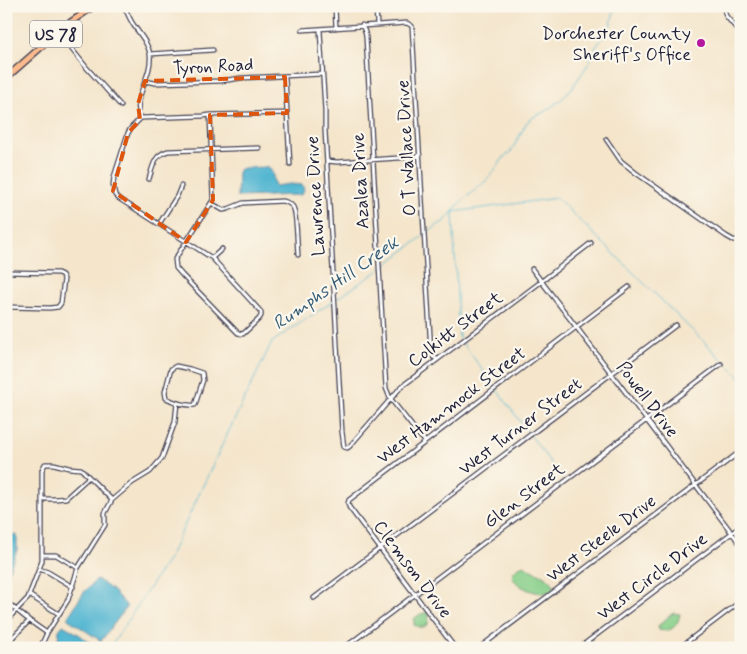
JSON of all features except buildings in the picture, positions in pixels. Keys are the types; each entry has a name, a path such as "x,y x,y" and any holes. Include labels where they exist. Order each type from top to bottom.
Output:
{"main road":[{"name":"US 78","path":"6,78 58,32 94,6"}],"street":[{"path":"124,6 132,23 145,41 150,54 149,68 138,104 141,118"},
{"path":"335,6 336,28"},
{"path":"302,30 377,25 376,6"},
{"path":"723,6 726,16 741,34"},
{"name":"O T Wallace Drive","path":"377,25 409,24 412,26 432,352 433,357 438,360"},
{"name":"Azalea Drive","path":"362,26 366,37 387,391 390,398 419,435 426,441"},
{"name":"Lawrence Drive","path":"320,30 342,432 344,446 347,448"},
{"path":"58,32 121,106"},
{"path":"150,54 213,50"},
{"name":"Tyron Road","path":"145,81 154,83 322,74"},
{"path":"284,76 290,164"},
{"path":"210,115 213,197 211,203 186,242 175,259 176,268 238,333 243,334 259,319 261,312 212,258 186,242 118,198 112,191 112,185 128,133 141,118 210,115 287,112"},
{"path":"606,140 621,161 636,173 726,236 733,240 741,241"},
{"path":"149,179 156,158 164,152 259,148"},
{"path":"327,161 420,155"},
{"path":"159,224 177,196 181,186"},
{"path":"211,203 223,210 243,203 287,202 292,205 295,213 298,255"},
{"name":"Colkitt Street","path":"347,448 401,387 591,243"},
{"path":"212,258 222,249"},
{"name":"Powell Drive","path":"532,269 741,545"},
{"path":"6,272 58,273 64,279 61,303 58,307 6,307"},
{"name":"West Hammock Street","path":"349,507 348,500 629,287"},
{"name":"West Turner Street","path":"314,598 676,325"},
{"name":"Glen Street","path":"344,648 721,364"},
{"path":"176,366 202,373 203,380 195,405 188,406 177,403 166,398 165,392 171,369 176,366"},
{"path":"41,648 47,633 68,600 78,568 105,525 105,513 112,500 132,483 150,472 162,458 175,422 177,403"},
{"name":"West Steele Drive","path":"479,648 741,451"},
{"path":"6,620 28,598 42,561 42,470 45,464 81,469 112,500"},
{"path":"43,499 66,498 88,477"},
{"name":"Clemson Drive","path":"349,507 455,648"},
{"name":"West Circle Drive","path":"579,648 741,526"},
{"path":"42,555 56,555 78,568"},
{"path":"39,569 48,572 73,587"},
{"path":"29,596 59,614"},
{"path":"6,601 29,621 47,633"},
{"path":"679,648 741,602"},
{"path":"6,644 29,621"}],"highlighted area":[{"path":"285,77 287,113 210,115 213,200 186,242 113,191 128,133 140,120 138,104 145,81"}],"green space":[{"path":"524,565 548,578 554,586 552,590 543,593 535,592 519,585 512,575 515,570"},
{"path":"427,612 429,614 428,624 421,627 414,625 414,619"},
{"path":"673,613 680,614 676,625 667,630 659,630 658,627 661,623"}],"water":[{"path":"266,167 272,172 275,186 302,185 304,189 302,193 300,195 237,197 238,172 240,169"},
{"path":"6,534 17,535 17,550 8,572 8,579 6,580"},
{"path":"97,579 112,590 126,605 126,608 101,641 68,619 84,592"},
{"path":"63,625 80,635 96,648 57,648 59,630"}],"waterway":[{"name":"Rumphs Hill Creek","path":"605,34 611,24 615,6"},
{"name":"Rumphs Hill Creek","path":"381,268 445,221 460,203 487,180 505,156 510,153 527,122 561,100 572,88 589,63 604,35"},
{"path":"453,212 557,198 741,378"},
{"path":"453,212 459,338 495,387"},
{"name":"Rumphs Hill Creek","path":"110,648 170,556 272,342 378,271"},
{"path":"497,390 551,463"}],"place":[{"name":"Dorchester County Sheriff's Office","path":"701,43"}]}
